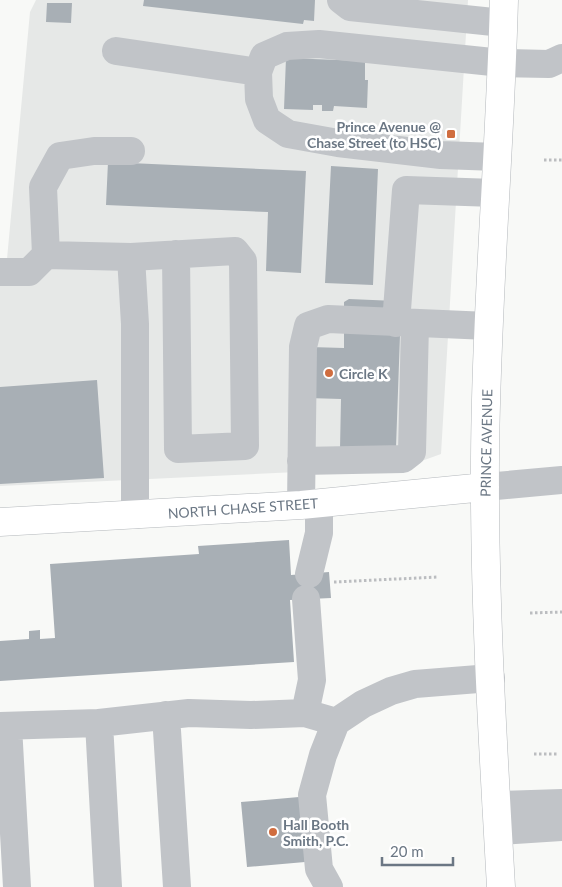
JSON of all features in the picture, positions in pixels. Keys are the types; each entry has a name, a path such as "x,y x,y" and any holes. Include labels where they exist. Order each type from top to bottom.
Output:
{"main road":[{"name":"PRINCE AVENUE","path":"501,887 491,678 485,487 488,326 503,12"},
{"name":"NORTH CHASE STREET","path":"0,522 310,504 485,487"}],"street":[{"path":"341,0 350,7 434,8 503,12"},
{"path":"497,157 441,155 338,143 288,134 267,120 259,99 258,72 264,56 287,46 319,44 502,64 549,64 562,58"},
{"path":"116,51 258,72"},
{"path":"46,255 43,187 60,156 94,151 130,151"},
{"path":"301,461 403,459 412,452 405,324 406,190 495,194"},
{"path":"0,272 29,272 46,255 131,257 176,254 235,251 243,262 245,446 178,449 176,254"},
{"path":"131,257 135,324 135,515"},
{"path":"305,713 312,680 319,533 310,504 301,461 303,347 308,326 328,319 405,324 488,326"},
{"path":"485,487 562,480"},
{"path":"329,887 319,869 312,795 323,755 336,722 363,704 391,691 415,684 491,678"},
{"path":"17,887 7,825 4,726 98,723 189,712 251,715 305,713 336,722"},
{"path":"166,715 177,887"},
{"path":"98,723 108,887"},
{"path":"497,818 562,803"},
{"path":"497,818 562,827"}],"path":[{"path":"544,160 562,160"},
{"path":"316,585 438,577"},
{"path":"530,614 562,612"},
{"path":"534,754 557,754"}],"shaded area":[{"path":"36,0 468,0 441,454 405,467 0,486 0,259 7,259 30,12"}],"building":[{"path":"144,0 315,0 314,21 304,20 303,24 143,6"},
{"path":"47,3 72,3 71,23 46,22"},
{"path":"286,58 365,61 365,80 368,80 367,108 334,106 333,111 322,111 322,105 313,105 313,110 284,109"},
{"path":"108,162 306,171 301,273 266,271 268,212 106,205"},
{"path":"331,166 378,169 373,285 325,283"},
{"name":"Circle K","path":"349,299 396,301 401,307 396,447 340,449 341,399 308,398 310,347 344,348 344,302"},
{"path":"97,380 104,478 0,484 0,387"},
{"path":"289,540 291,575 329,572 331,598 290,600 294,662 0,681 0,641 29,639 29,631 40,630 40,639 55,638 50,564 199,554 198,546"},
{"name":"Hall Booth Smith, P.C.","path":"299,797 305,862 247,867 241,802"}],"place":[{"name":"Prince Avenue @ Chase Street (to HSC)","path":"451,134"},
{"name":"Circle K","path":"329,373"},
{"name":"Hall Booth Smith, P.C.","path":"273,832"}]}
